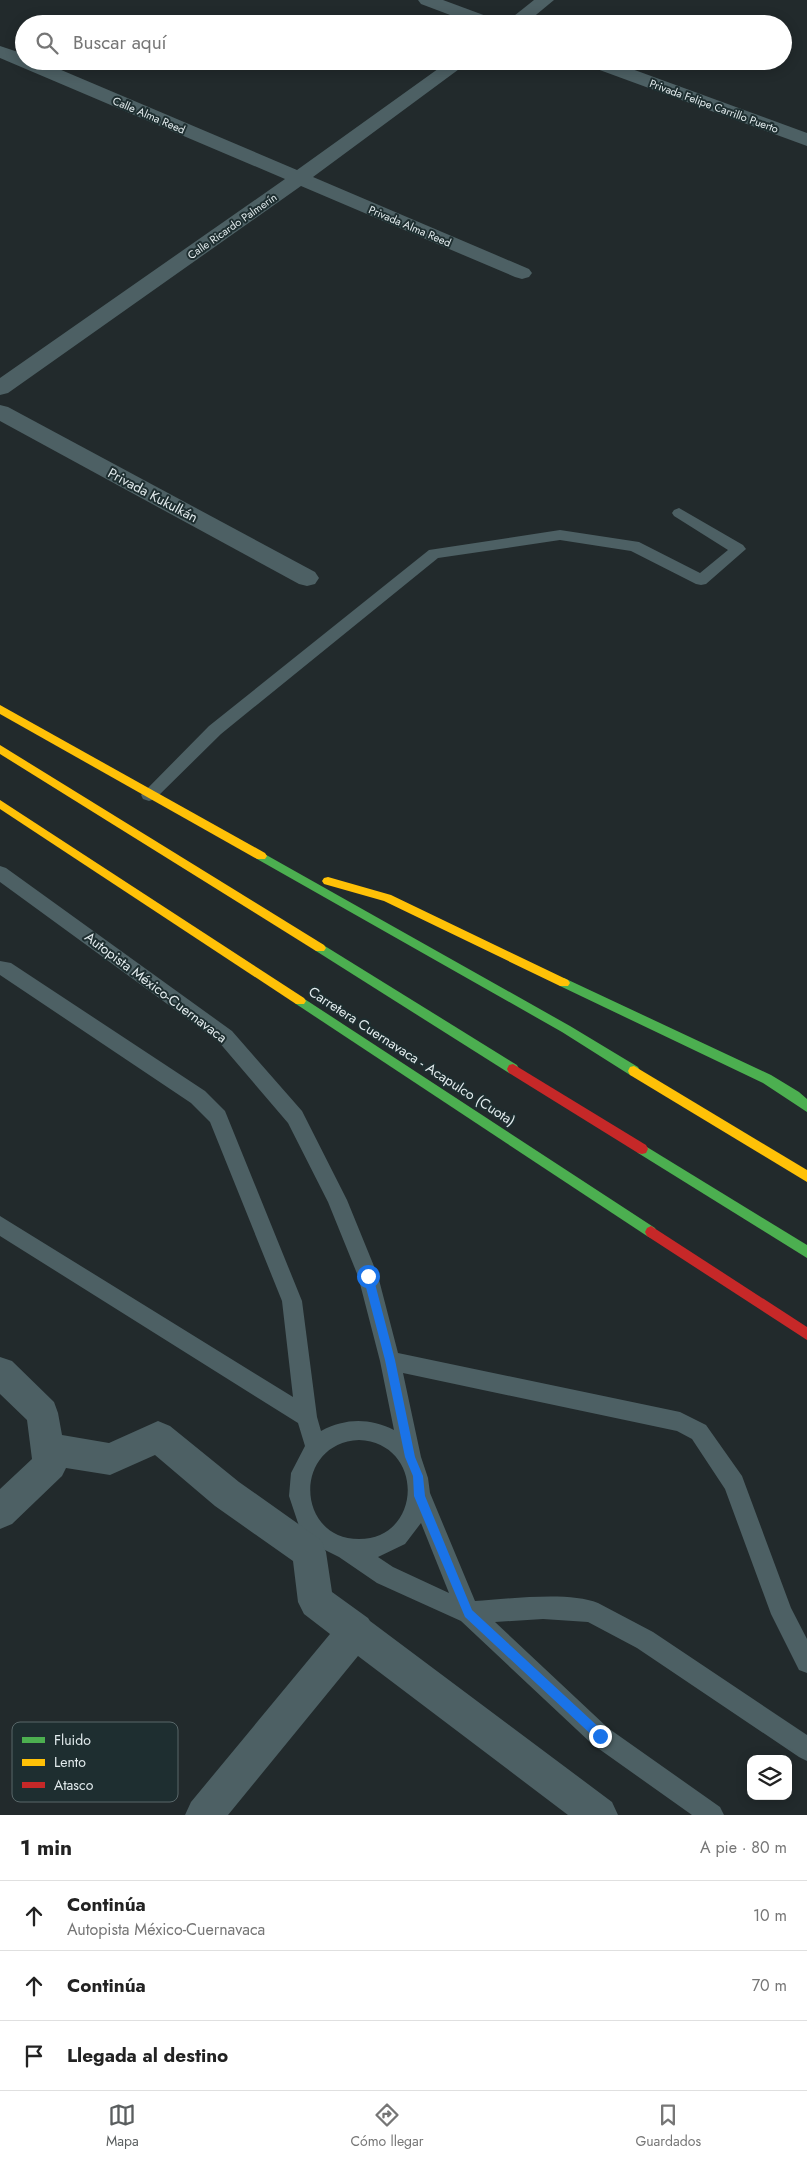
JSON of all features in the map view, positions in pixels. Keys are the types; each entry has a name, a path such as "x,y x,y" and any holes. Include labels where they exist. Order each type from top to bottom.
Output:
{"highway":[{"path":"0,709 149,795 281,867 566,1029 807,1177"},
{"path":"0,750 807,1252"},
{"name":"Carretera Cuernavaca - Acapulco (Cuota)","path":"0,804 807,1334"},
{"path":"281,867 386,898 766,1079 795,1096 807,1107"}],"street":[{"path":"427,0 467,15"},
{"path":"474,0 484,15"},
{"path":"525,15 545,0"},
{"name":"Calle Alma Reed","path":"0,51 15,57"},
{"name":"Calle Alma Reed","path":"44,70 298,180"},
{"name":"Calle Ricardo Palmerín","path":"0,388 298,180 449,70"},
{"name":"Privada Felipe Carrillo Puerto","path":"616,70 807,140"},
{"name":"Privada Alma Reed","path":"298,180 522,273"},
{"name":"Privada Kukulkán","path":"0,412 307,578"},
{"path":"0,1372 42,1413 50,1465 0,1512"},
{"path":"48,1449 110,1459 158,1437 227,1494 309,1552 316,1602 356,1630 599,1815"},
{"path":"204,1815 356,1630"}],"lane":[{"path":"149,795 216,730 434,554 560,535 634,546 700,580 738,549 679,513"},
{"name":"Autopista México-Cuernavaca","path":"0,873 225,1036 295,1117 337,1200 368,1276 390,1360 410,1457"},
{"path":"0,968 6,968 198,1097 218,1117 292,1301 306,1417 316,1448"},
{"path":"0,1225 306,1417"},
{"path":"390,1360 680,1422 700,1432 734,1483 782,1614 807,1662"},
{"path":"420,1496 414,1515 401,1532 384,1544 363,1550 343,1547 323,1540 307,1524 299,1505 298,1485 304,1465 316,1448 334,1436 355,1430 376,1432 396,1442 410,1457 418,1476 420,1496 469,1613"},
{"path":"343,1547 385,1575 469,1613 600,1736 712,1815"},
{"path":"469,1613 543,1608 590,1611 645,1640 807,1749"}],"traffic: fast":[{"path":"261,856 566,1029 634,1071"},
{"path":"320,948 513,1069"},
{"path":"564,983 767,1079 795,1096 807,1107"},
{"path":"300,1001 651,1232"},
{"path":"642,1149 807,1252"}],"traffic: slow":[{"path":"0,709 261,856"},
{"path":"0,749 320,948"},
{"path":"0,804 300,1001"},
{"path":"328,881 387,898 564,983"},
{"path":"634,1071 807,1177"}],"traffic: jam":[{"path":"513,1069 642,1149"},
{"path":"651,1232 807,1334"}],"route":[{"path":"368,1276 390,1360 410,1457 418,1476 420,1496 469,1613 600,1736"}]}
